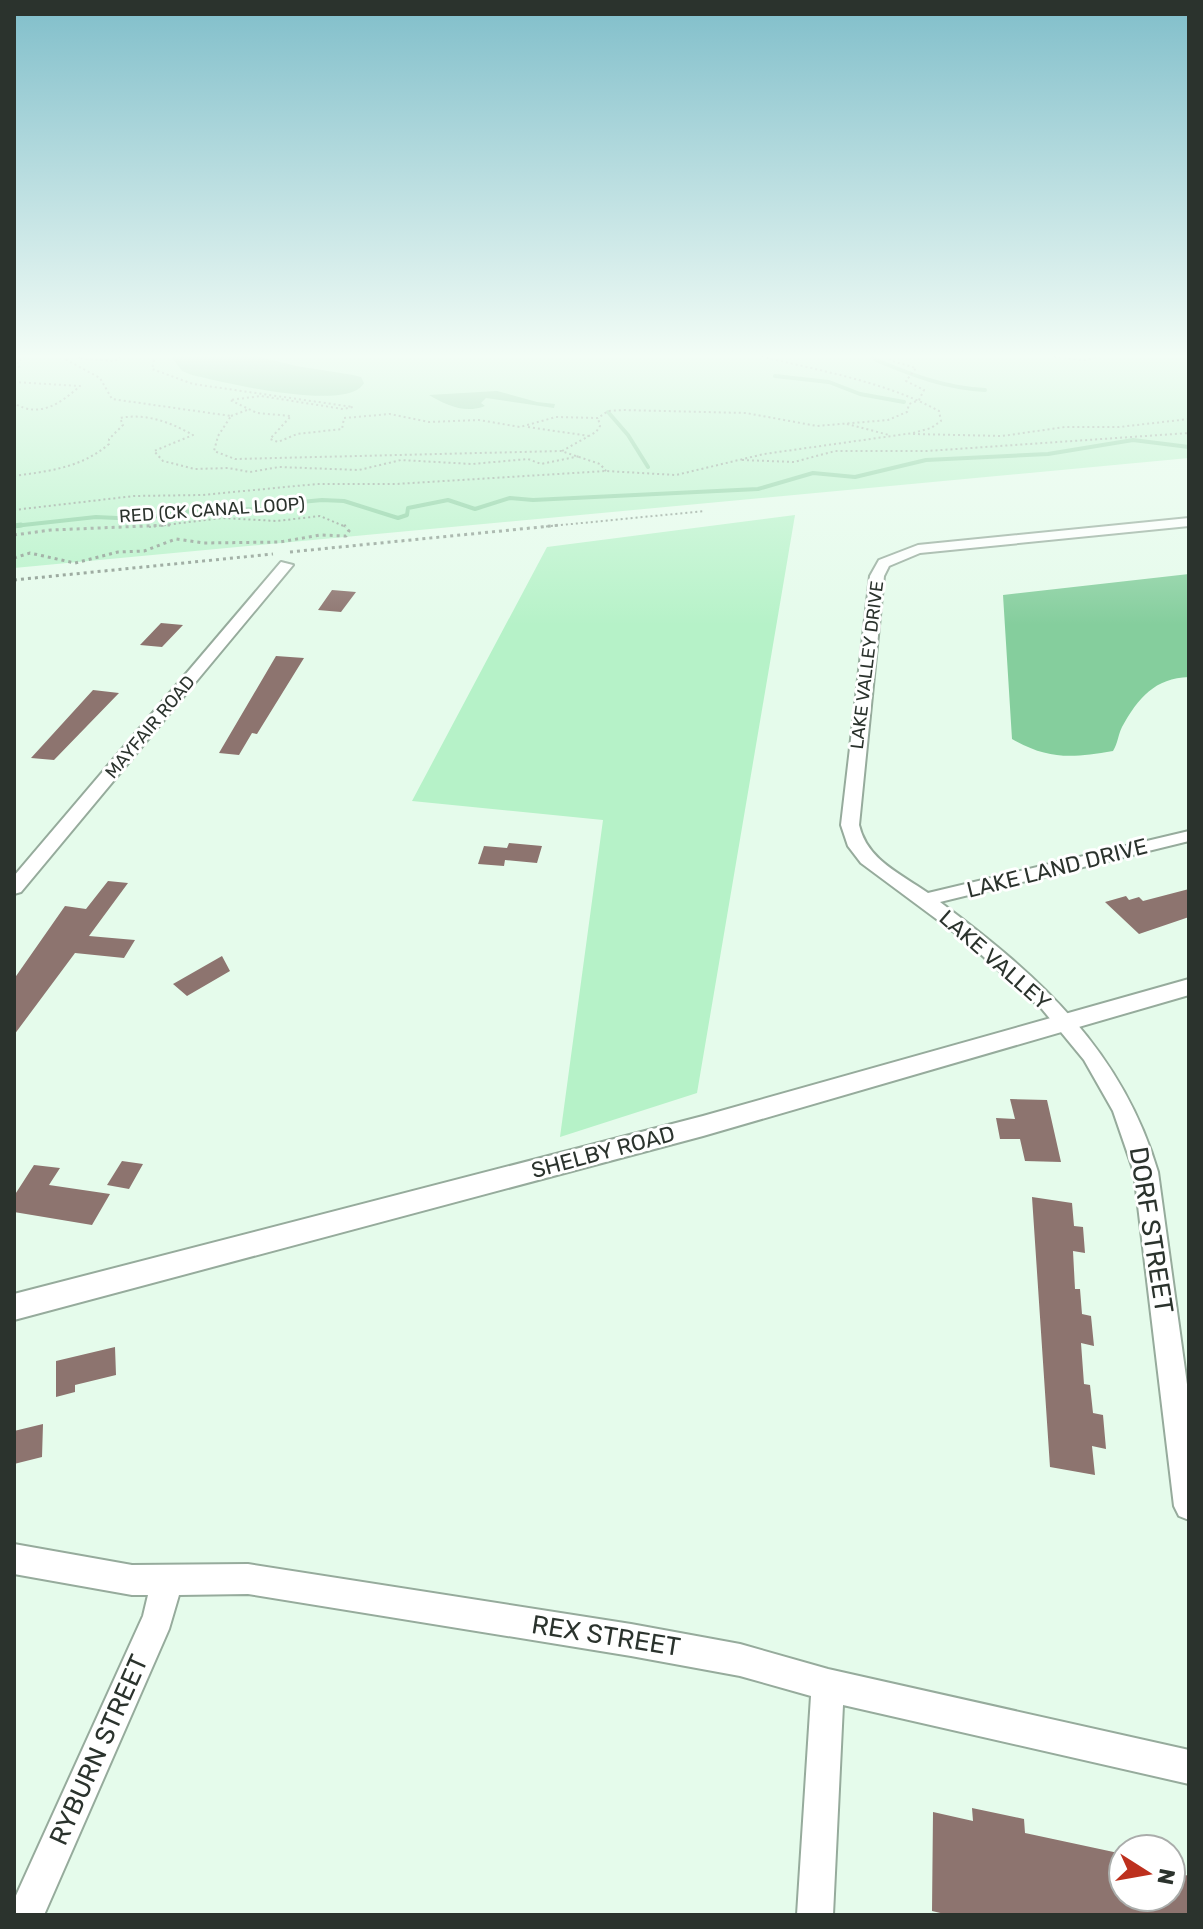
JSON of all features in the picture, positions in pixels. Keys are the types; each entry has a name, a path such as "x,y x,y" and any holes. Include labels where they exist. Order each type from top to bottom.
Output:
{"street":[{"name":"LAKE VALLEY DRIVE","path":"925,900 861,852 853,839 850,825 879,569 890,558 918,549 1189,522"},
{"name":"MAYFAIR ROAD","path":"14,888 286,565"},
{"name":"LAKE LAND DRIVE","path":"925,900 1189,836"},
{"name":"LAKE VALLEY","path":"925,900 1004,962 1063,1023"},
{"name":"SHELBY ROAD","path":"14,1307 703,1126 1189,987"},
{"name":"DORF STREET","path":"1063,1023 1106,1074 1122,1101 1141,1149 1189,1506"},
{"name":"REX STREET","path":"14,1559 132,1580 248,1579 725,1657 828,1685 1189,1767"},
{"name":"RYBURN STREET","path":"26,1915 158,1618 166,1582"},
{"path":"815,1915 828,1685"}],"path":[{"path":"14,476 52,473 93,458 108,445"},
{"path":"171,445 154,451 163,461 195,469 228,468 250,472 279,467 359,470 401,460 472,464 528,459 541,464 580,456"},
{"path":"216,445 214,451 235,459 561,451 600,464 606,471"},
{"path":"561,451 572,445"},
{"path":"14,510 134,496 202,495 317,484 396,484 606,471 676,475 740,459 832,445"},
{"path":"740,459 794,462 835,451 877,453 975,445"},
{"path":"976,445 1034,445"},
{"path":"14,580 705,511"},
{"name":"RED (CK CANAL LOOP)","path":"14,535 51,530 157,527 222,518 277,521 320,516 343,524 349,531 346,536 320,535 280,542 204,543 176,539 144,551 118,552 75,563 30,553 14,558"}],"shaded area":[{"path":"14,445 1189,445 1189,458 14,568"},
{"path":"795,515 697,1093 560,1137 603,820 412,801 547,547"},
{"path":"1189,574 1189,677 1166,681 1141,699 1122,727 1113,751 1061,756 1038,751 1012,739 1003,595"}],"building":[{"path":"332,590 356,592 341,612 318,610"},
{"path":"161,623 183,625 162,647 140,645"},
{"path":"276,656 304,658 257,734 252,733 239,755 219,753"},
{"path":"93,690 119,693 54,760 31,758"},
{"path":"509,843 542,846 537,863 505,860 504,866 478,864 484,846 507,848"},
{"path":"108,881 128,883 89,936 135,940 124,958 75,953 14,1035 14,979 65,906 86,909"},
{"path":"1189,889 1189,917 1139,934 1105,902 1126,896 1129,900 1139,897 1143,901"},
{"path":"222,956 230,971 187,996 173,984"},
{"path":"1010,1099 1047,1100 1061,1162 1025,1161 1020,1139 1000,1139 996,1118 1015,1119"},
{"path":"122,1161 143,1164 129,1189 107,1185"},
{"path":"34,1165 60,1168 49,1185 110,1194 92,1225 14,1212 14,1196"},
{"path":"1032,1197 1072,1203 1074,1226 1083,1227 1085,1253 1073,1251 1075,1289 1080,1289 1082,1314 1091,1316 1094,1346 1081,1343 1084,1384 1090,1385 1093,1413 1103,1415 1106,1449 1092,1446 1095,1475 1050,1467"},
{"path":"115,1347 116,1375 75,1385 75,1392 56,1397 56,1361"},
{"path":"43,1424 42,1457 14,1464 14,1431"},
{"path":"972,1808 1024,1819 1025,1833 1107,1851 1107,1913 1187,1913 1189,1876 1189,1915 949,1915 932,1911 933,1812 973,1821"}],"waterway":[{"path":"634,445 648,467"},
{"path":"21,525 14,526 96,517 138,519 212,508 273,510 290,503 322,500 344,501 398,518 407,515 408,508 448,500 475,509 510,498 533,500 758,489 813,473 855,477 926,460 1048,454 1103,445"},
{"path":"1173,445 1189,447"}]}
